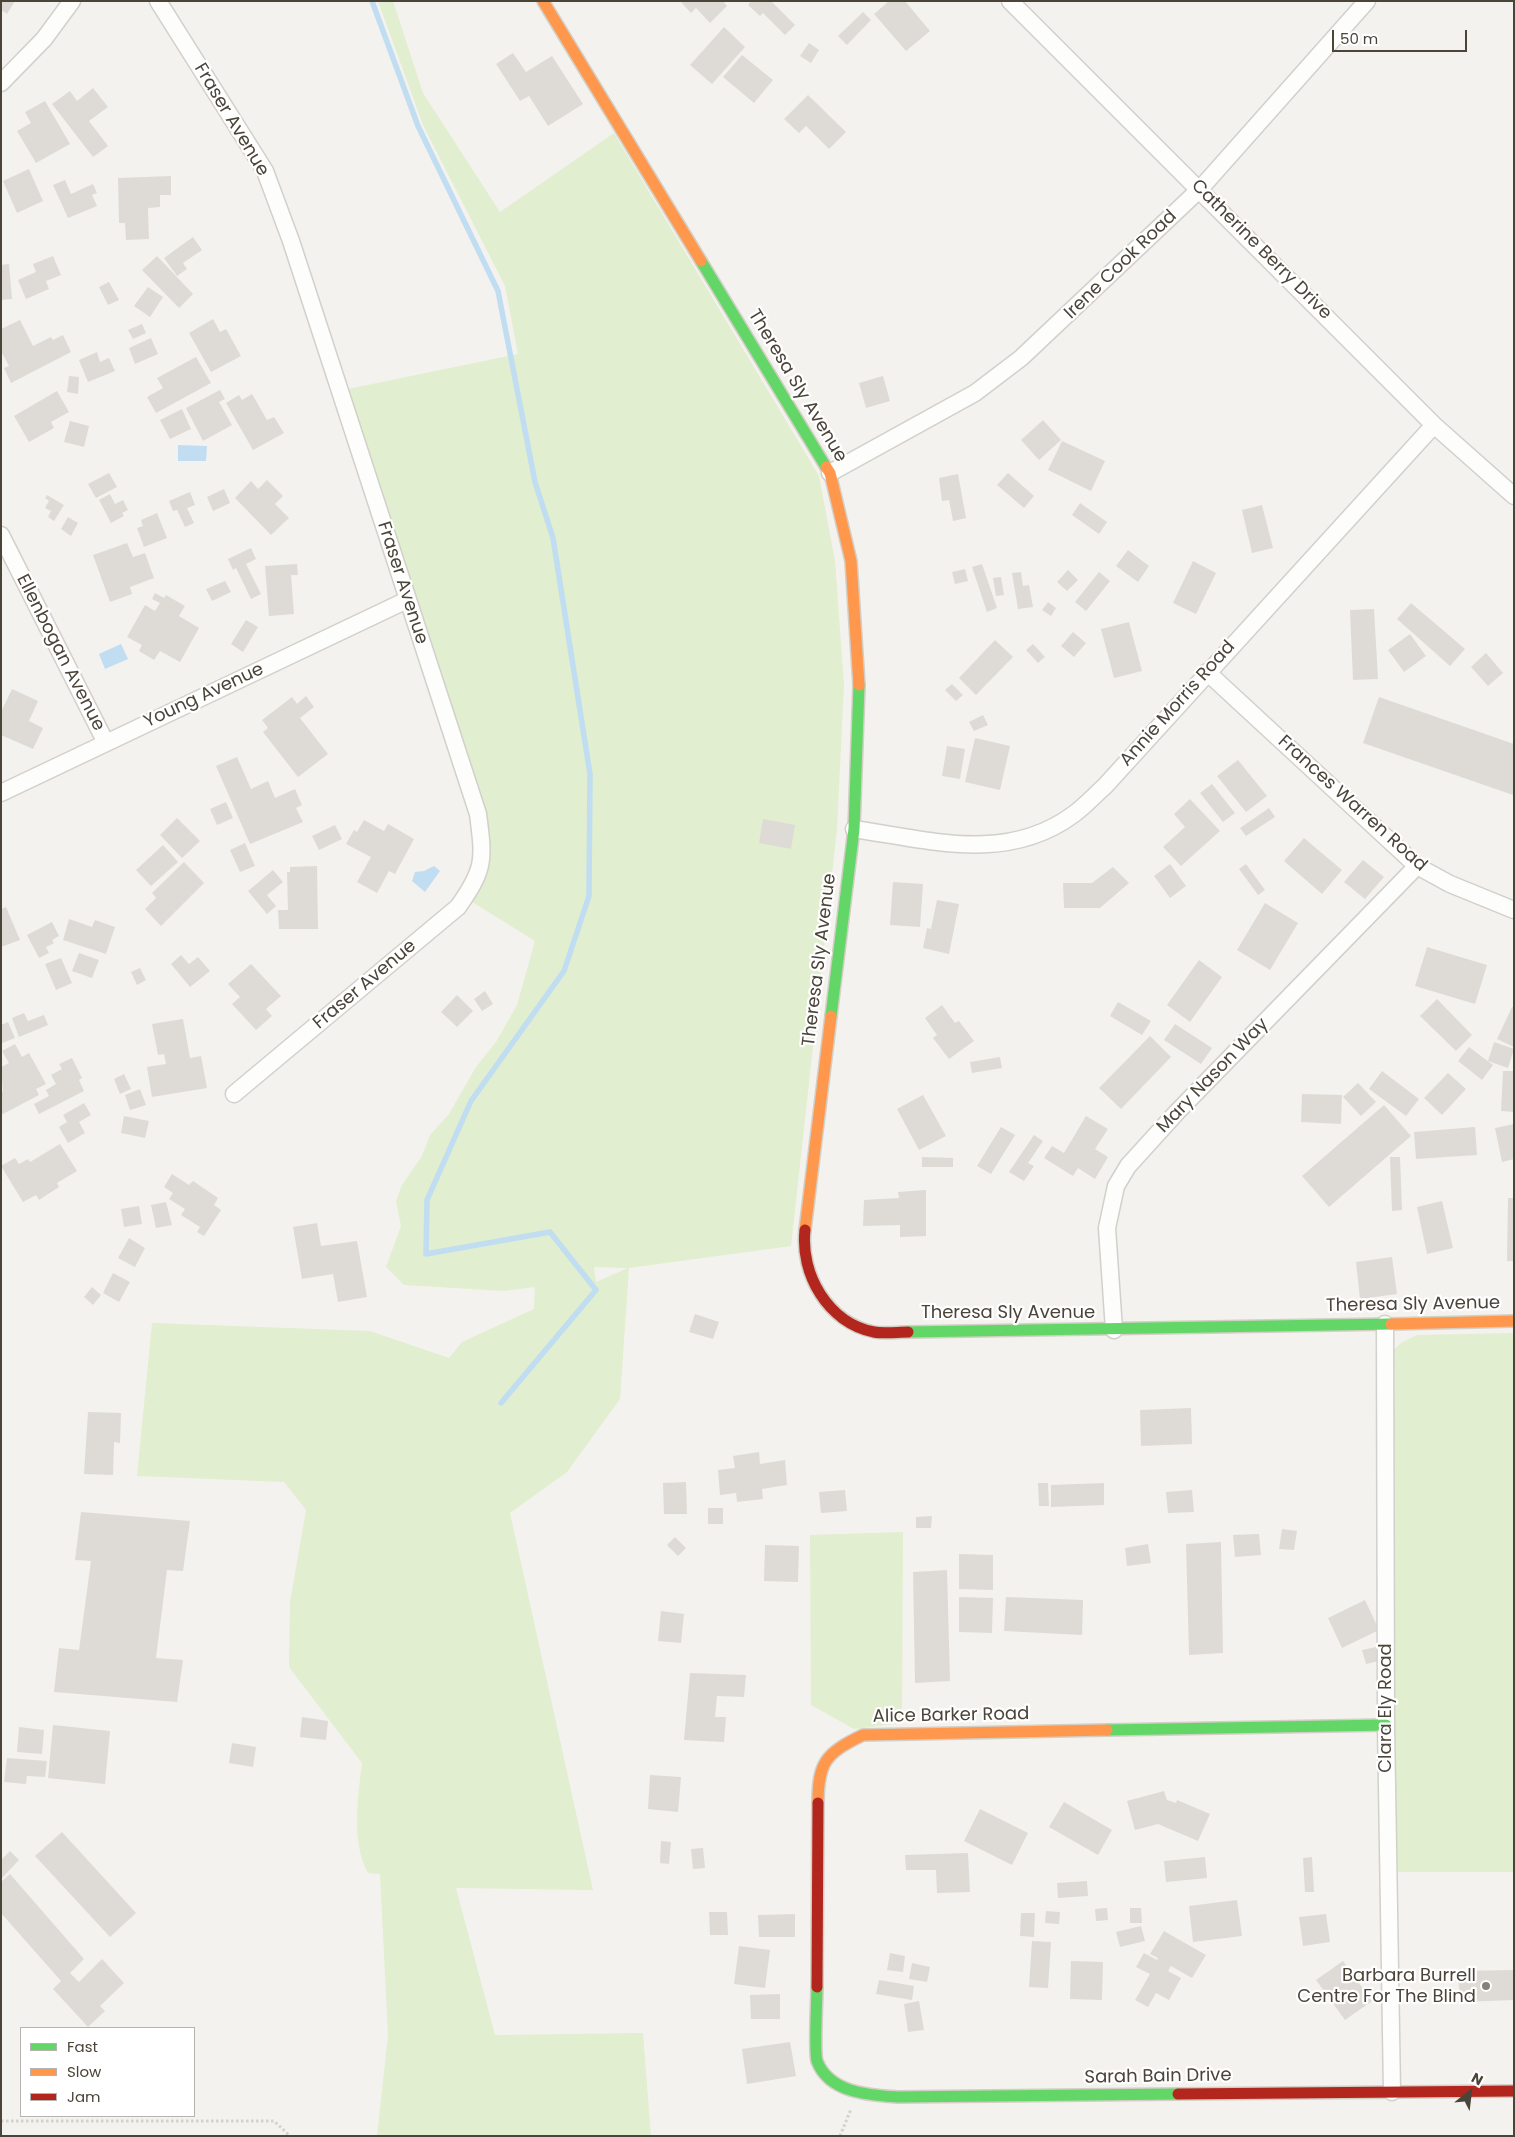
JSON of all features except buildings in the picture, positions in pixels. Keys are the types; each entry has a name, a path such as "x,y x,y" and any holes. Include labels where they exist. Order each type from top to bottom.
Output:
{"street":[{"path":"1,83 44,39 72,1"},
{"name":"Fraser Avenue","path":"158,1 265,171 291,241 478,814 483,854 475,883 458,908 234,1094"},
{"name":"Theresa Sly Avenue","path":"543,1 830,473 851,561 859,690 854,828 803,1247 810,1278 819,1297 834,1312 850,1322 874,1332 1114,1330 1514,1321"},
{"name":"Catherine Berry Drive","path":"1010,1 1434,424 1514,496"},
{"name":"Irene Cook Road","path":"830,473 975,393 1014,364 1200,189 1367,1"},
{"name":"Annie Morris Road","path":"854,828 960,844 1005,844 1032,837 1074,814 1105,786 1434,424"},
{"name":"Ellenbogan Avenue","path":"1,535 106,743"},
{"name":"Young Avenue","path":"1,792 407,600"},
{"name":"Frances Warren Road","path":"1207,672 1417,866 1450,884 1514,910"},
{"name":"Mary Nason Way","path":"1114,1330 1107,1228 1116,1186 1128,1166 1177,1112 1417,866"},
{"name":"Clara Ely Road","path":"1385,1324 1386,1725 1392,2092"},
{"name":"Alice Barker Road","path":"818,2060 818,1777 828,1757 840,1747 863,1735 1386,1725"},
{"name":"Sarah Bain Drive","path":"818,2060 824,2072 834,2083 857,2093 907,2097 1514,2091"}],"path":[{"path":"840,2136 857,2093"},
{"path":"1,2121 274,2121 290,2136"}],"green space":[{"path":"378,1 393,1 423,93 500,212 614,133 819,476 835,561 844,685 837,829 791,1246 629,1268 620,1399 567,1472 510,1513 593,1890 456,1888 495,2035 643,2033 651,2136 377,2136 388,2035 380,1874 368,1873 359,1848 357,1819 362,1763 289,1667 290,1602 306,1510 284,1482 137,1476 152,1323 370,1331 449,1358 462,1342 534,1309 535,1287 504,1291 404,1285 386,1267 401,1226 396,1201 402,1185 422,1156 430,1135 449,1114 476,1067 496,1042 517,1005 535,941 469,900 488,854 343,390 518,354 505,286 423,125","holes":["594,1267 628,1268 596,1282"]},
{"path":"1514,1333 1514,1872 1389,1872 1389,1354 1401,1343 1417,1335"},
{"path":"903,1532 902,1723 854,1729 811,1705 810,1535"}],"water":[{"path":"178,445 207,446 206,461 178,461"},
{"path":"121,644 128,659 105,669 99,654"},
{"path":"434,866 440,871 425,892 412,881 415,872 424,871"}],"waterway":[{"path":"372,1 418,126 498,291 535,482 553,538 590,774 589,896 564,971 471,1101 427,1200 426,1254 550,1232 596,1290 501,1403"}],"traffic: fast":[{"path":"701,261 826,467"},
{"path":"831,1016 854,829 859,685"},
{"path":"908,1332 1391,1324"},
{"path":"1107,1730 1386,1725"},
{"path":"817,1987 817,2061 823,2072 831,2080 851,2090 897,2097 1178,2094"}],"traffic: slow":[{"path":"543,1 701,261"},
{"path":"826,467 830,473 851,561 859,685"},
{"path":"805,1230 831,1016"},
{"path":"1391,1324 1514,1321"},
{"path":"818,1803 818,1789 822,1768 827,1760 840,1747 863,1735 1107,1730"}],"traffic: jam":[{"path":"805,1230 807,1263 820,1294 831,1307 843,1318 858,1327 878,1333 908,1332"},
{"path":"817,1987 818,1803"},
{"path":"1178,2094 1514,2091"}],"place":[{"name":"Barbara Burrell Centre For The Blind","path":"1486,1986"}]}
